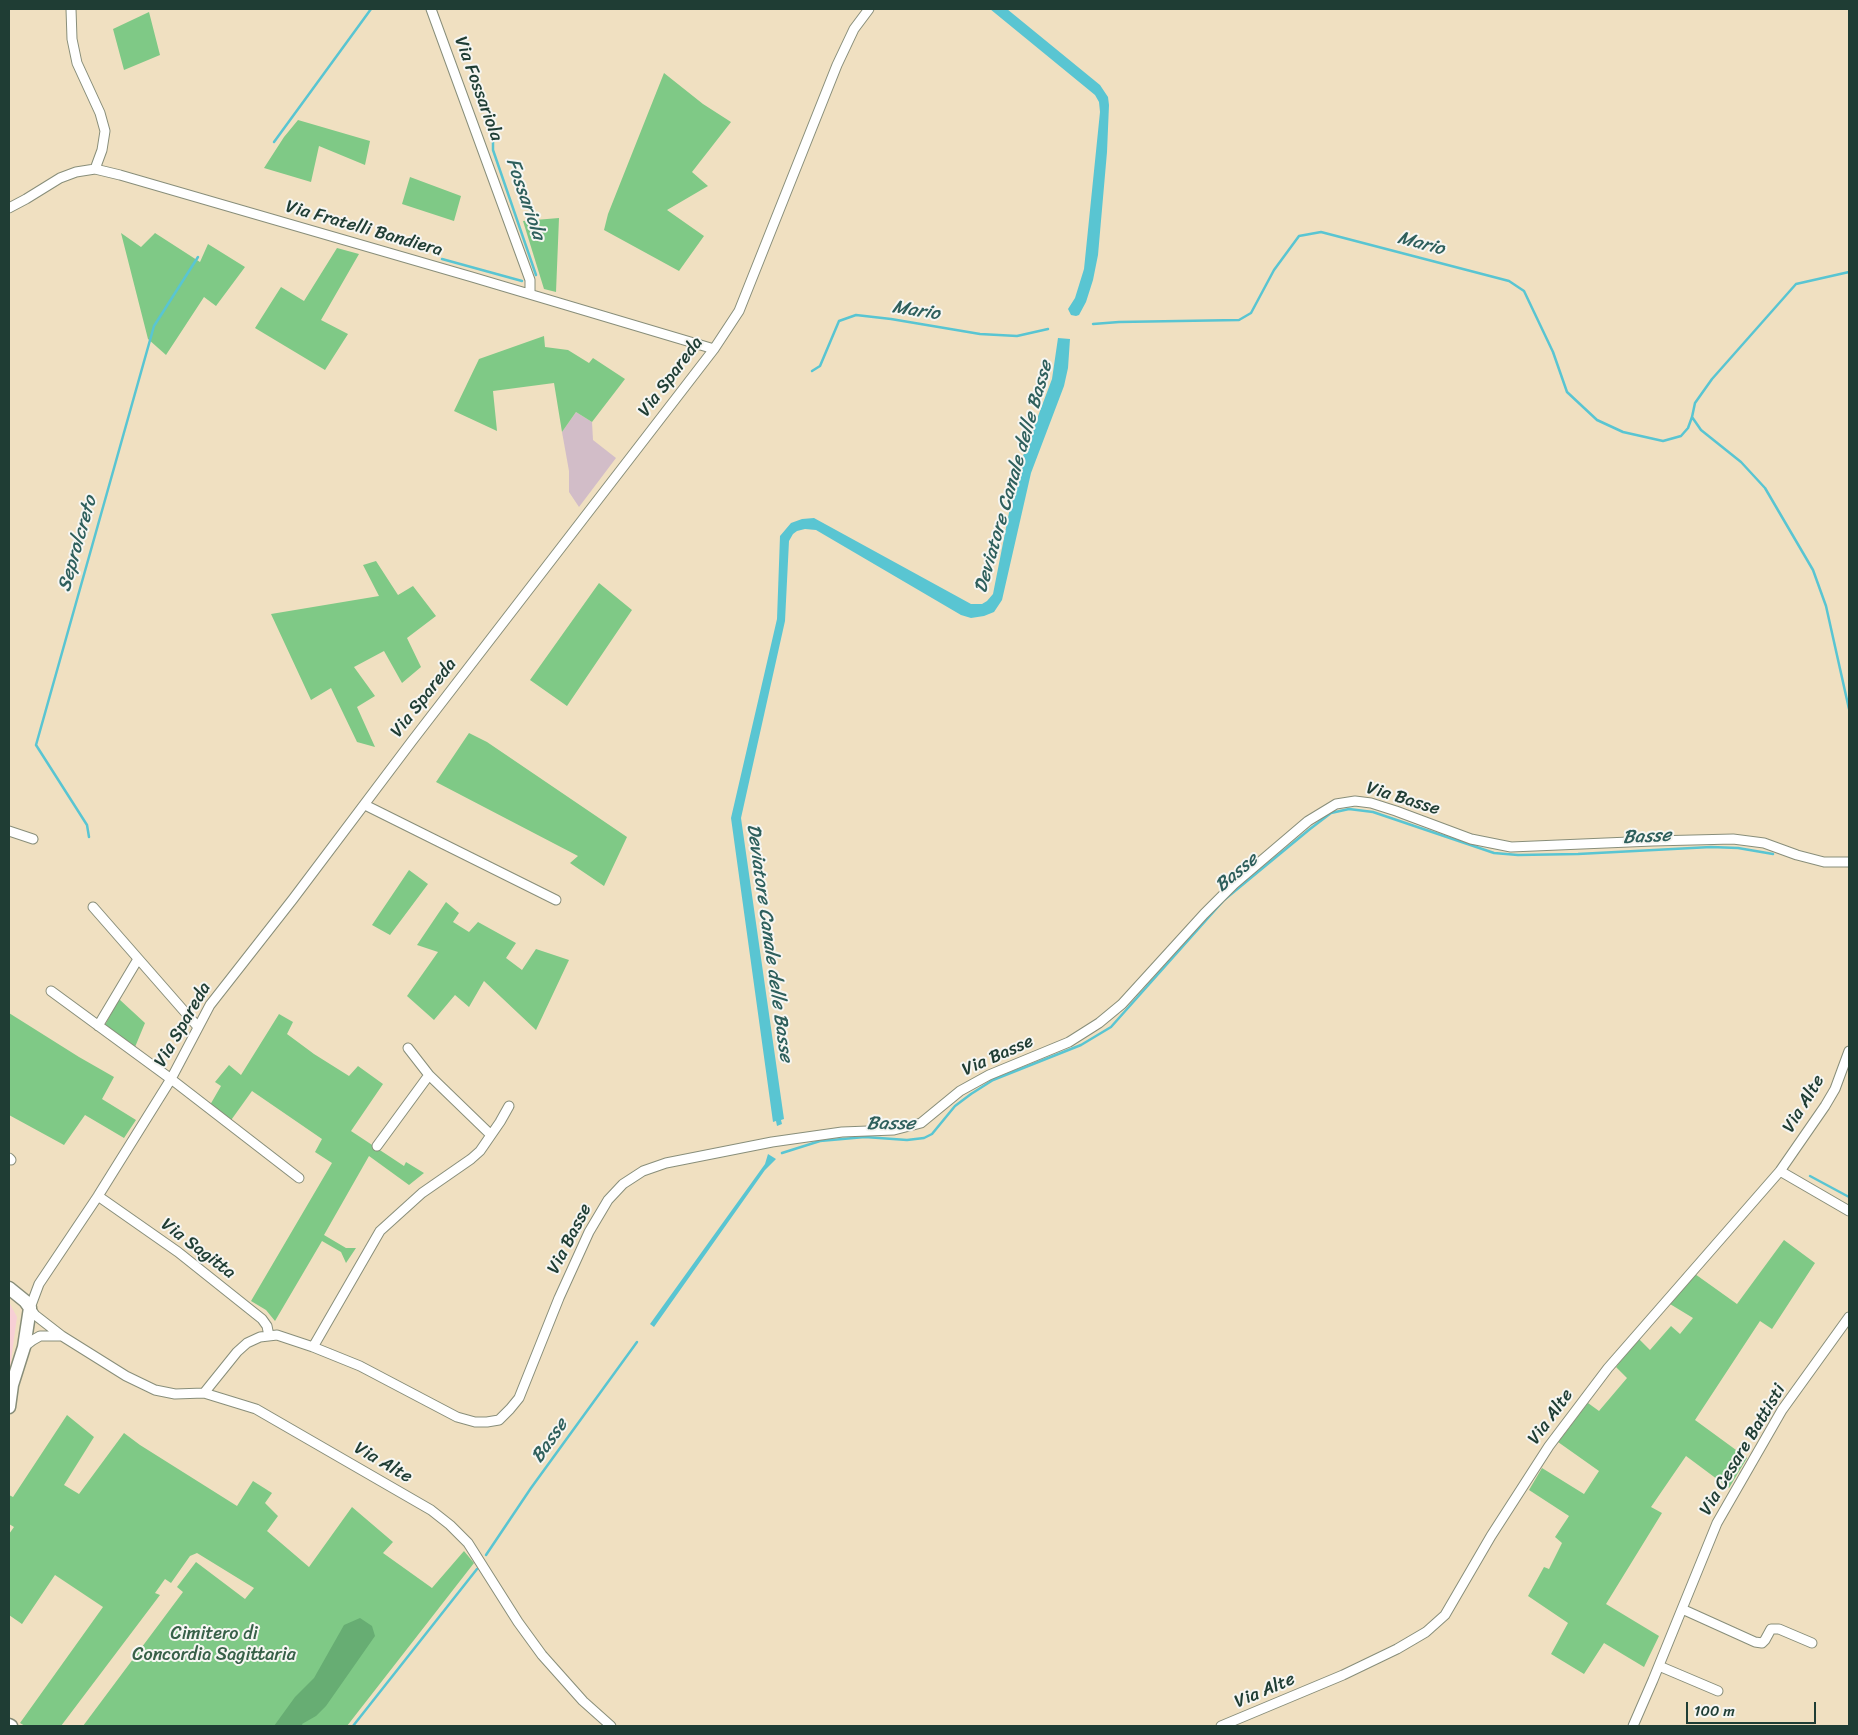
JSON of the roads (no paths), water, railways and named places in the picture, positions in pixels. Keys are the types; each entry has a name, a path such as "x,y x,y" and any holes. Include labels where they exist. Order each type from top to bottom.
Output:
{"street":[{"path":"71,9 72,39 77,62 100,113 105,131 102,150 95,169"},
{"name":"Via Fossariola","path":"431,9 530,280 530,294"},
{"name":"Via Spareda","path":"9,1407 12,1385 24,1347 30,1308 39,1284 98,1196 172,1079 210,1005 714,349 739,311 837,65 854,30 869,9"},
{"name":"Via Fratelli Bandiera","path":"9,208 60,178 76,172 95,169 714,349"},
{"name":"Via Basse","path":"204,1393 236,1352 247,1343 269,1336 285,1336 360,1366 457,1418 475,1422 499,1420 519,1398 559,1298 589,1232 608,1200 623,1184 643,1172 666,1162 772,1142 842,1132 894,1130 921,1123 967,1087 989,1075 1068,1042 1099,1023 1122,1004 1234,884 1308,821 1336,804 1371,803 1471,839 1511,847 1733,839 1764,843 1824,862 1849,862"},
{"path":"365,805 556,900"},
{"path":"9,831 33,839"},
{"path":"94,907 198,1028"},
{"path":"98,1026 138,959"},
{"path":"51,990 172,1079 299,1178"},
{"path":"408,1048 429,1075 491,1135"},
{"name":"Via Alte","path":"1225,1726 1397,1650 1426,1632 1445,1615 1470,1570 1549,1446 1608,1368 1780,1171 1835,1089 1849,1051"},
{"path":"377,1146 429,1075"},
{"path":"313,1346 380,1232 422,1193 480,1151 509,1106"},
{"path":"1780,1171 1849,1211"},
{"name":"Via Sagitta","path":"98,1196 178,1252 254,1313 265,1323 269,1336"},
{"path":"9,1288 25,1301 30,1308"},
{"name":"Via Alte","path":"30,1308 35,1315 62,1336 126,1376 155,1390 175,1394 204,1393 256,1409 431,1510 468,1543 518,1622 542,1655 583,1701 610,1726"},
{"name":"Via Cesare Battisti","path":"1633,1726 1717,1523 1782,1410 1849,1317"},
{"path":"24,1347 40,1336 62,1336"},
{"path":"1682,1609 1755,1642 1762,1643 1771,1629 1780,1629 1812,1643"},
{"path":"1659,1666 1718,1691"}],"water":[{"path":"990,9 1007,9 1100,85 1108,97 1107,152 1098,255 1086,302 1079,315 1076,316 1071,315 1068,309 1075,298 1084,269 1100,112 1099,102 1095,95"},
{"path":"1058,338 1070,339 1068,368 1064,386 1031,473 1002,600 994,612 971,618 961,615 816,530 805,529 797,531 789,541 785,621 741,818 784,1119 781,1120 782,1124 777,1126 776,1121 773,1122 731,818 777,619 780,536 791,523 802,519 814,518 971,604 982,604 987,601 993,594 1017,472 1052,379"},
{"path":"768,1154 776,1159 765,1170 654,1327 650,1324 765,1164"}],"waterway":[{"path":"274,142 371,9"},
{"name":"Fossariola","path":"497,131 493,142 493,150 536,275"},
{"name":"Mario","path":"1093,324 1239,320 1251,313 1274,270 1299,236 1321,232 1509,281 1524,291 1553,352 1567,392 1597,420 1623,432 1663,441 1681,436 1688,428 1692,417"},
{"name":"Seprolcreto","path":"89,837 87,825 36,745 154,326 198,257"},
{"path":"442,259 522,281"},
{"path":"1849,272 1796,284 1712,379 1695,403 1692,417 1701,430 1741,462 1765,488 1813,570 1826,606 1849,709"},
{"name":"Mario","path":"812,371 820,366 839,321 856,315 980,334 1017,336 1048,329"},
{"name":"Basse","path":"782,1153 820,1141 865,1137 907,1140 924,1138 932,1134 955,1106 993,1080 1081,1045 1111,1027 1224,900 1331,813 1349,809 1373,812 1494,853 1518,855 1578,854 1711,847 1738,848 1773,854"},
{"path":"1810,1176 1849,1197"},
{"name":"Basse","path":"486,1555 531,1488 637,1342"},
{"name":"Basse","path":"353,1726 477,1569"}],"water label":[{"name":"Deviatore Canale delle Basse","path":"1014,477"},
{"name":"Deviatore Canale delle Basse","path":"769,943"}],"park label":[{"name":"Cimitero di Concordia Sagittaria","path":"214,1644"}]}
